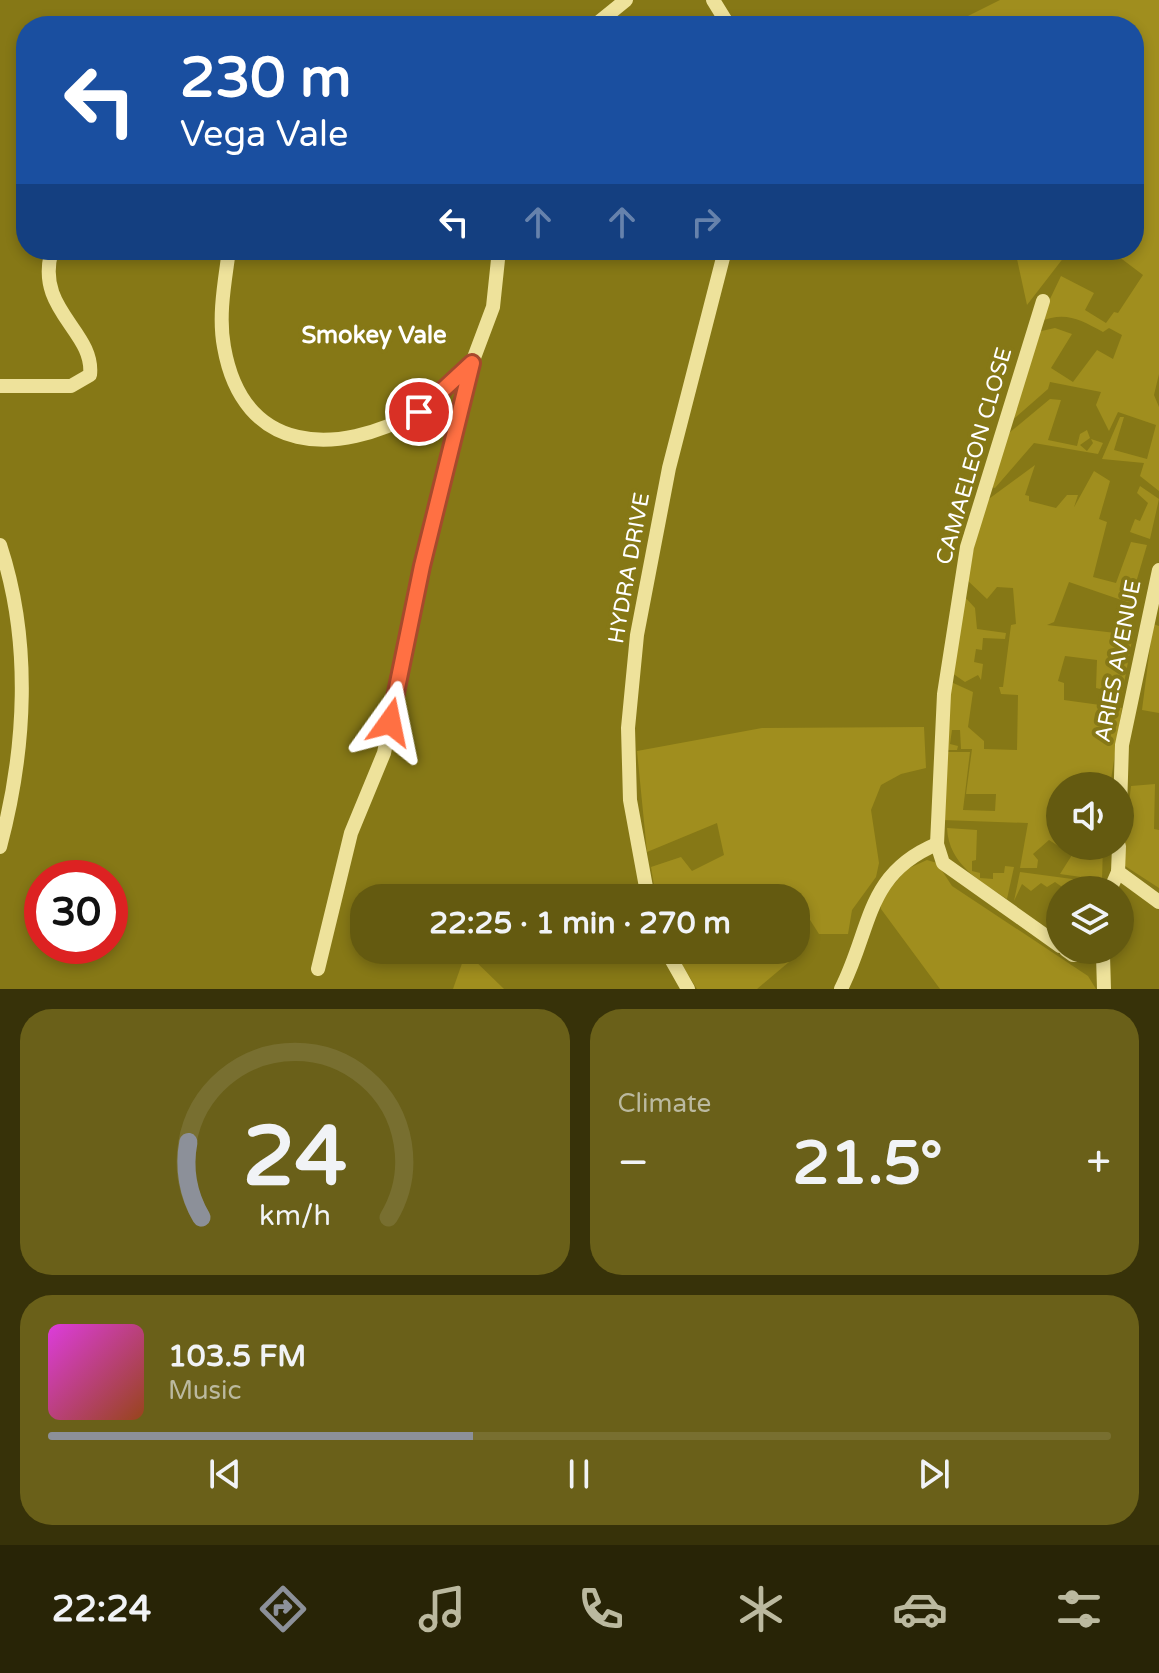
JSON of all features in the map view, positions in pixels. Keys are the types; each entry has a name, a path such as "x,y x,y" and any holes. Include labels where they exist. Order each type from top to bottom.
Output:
{"street":[{"path":"606,16 626,0"},
{"path":"0,386 71,386 90,375 92,361 54,303 49,260"},
{"path":"228,260 222,297 224,348 241,394 271,430 310,442 359,437 419,412 472,363"},
{"path":"318,969 351,833 384,753 422,566 472,363 493,307 498,260"},
{"name":"HYDRA DRIVE","path":"645,884 630,800 628,728 637,635 669,468 722,260"},
{"name":"CAMAELEON CLOSE","path":"937,844 944,694 967,547 1043,301"},
{"path":"0,545 20,619 21,684 19,741 0,847"},
{"name":"ARIES AVENUE","path":"1121,772 1122,745 1159,570"},
{"path":"841,989 874,901 889,875 913,854 937,844 943,863 1046,936"},
{"path":"1116,876 1118,860"},
{"path":"1118,872 1159,902"},
{"path":"674,964 688,989"},
{"path":"1103,964 1104,989"}],"shaded area":[{"path":"1000,0 1159,0 1159,374 1154,395 1159,407 1159,491 1140,476 1144,463 1102,459 1120,417 1124,417 1114,450 1147,459 1156,425 1118,412 1109,431 1096,405 1101,392 1050,382 1048,389 1009,423 1037,332 1055,328 1072,334 1051,368 1073,382 1097,350 1113,359 1122,335 1109,328 1103,332 1072,318 1057,317 1039,322 1061,276 1094,293 1085,310 1106,323 1114,312 1118,313 1143,275 1123,260 1144,260 1144,16 968,16"},
{"path":"1017,260 1062,260 1027,305"},
{"path":"1050,399 1061,400 1048,440 1077,446 1080,434 1087,430 1090,438 1080,445 1087,451 1093,443 1091,439 1103,443 1098,454 1034,443 995,488 988,486 1003,438"},
{"path":"1035,465 1025,495 1029,496 1029,501 1056,508 1067,495 1078,495 1074,508 1094,471 1110,481 1099,519 1107,522 1093,577 1116,583 1131,542 1147,545 1130,603 1069,582 1054,622 1047,625 1133,635 1122,694 1096,688 1097,660 1065,656 1058,681 1064,683 1064,700 1122,708 1112,772 1046,772 1046,843 1033,854 1038,860 1037,868 1020,868 1028,823 942,820 944,752 970,752 963,810 995,811 996,794 966,794 972,749 961,749 960,730 952,730 950,744 958,746 957,750 945,750 951,682 973,692 968,727 984,741 984,749 1017,750 1018,695 1001,694 999,687 1003,687 1011,625 1016,624 1013,588 997,587 987,599 966,579 986,501"},
{"path":"1140,486 1159,499 1150,539 1130,532 1135,519 1140,521 1148,503 1137,493"},
{"path":"964,596 975,608 977,629 1006,633 1005,639 983,638 982,650 976,649 974,662 983,664 981,680 978,675 965,682 952,673"},
{"path":"1153,624 1159,626 1159,713 1142,710"},
{"path":"924,727 926,768 901,774 881,785 871,810 879,863 876,877 852,910 848,934 819,934 810,920 810,884 654,884 651,867 681,857 692,871 724,855 717,823 647,852 637,751 762,728"},
{"path":"1155,784 1154,829 1159,830 1159,888 1122,864 1122,860 1134,860 1134,786"},
{"path":"947,828 977,830 976,860 972,861 972,871 980,873 980,878 993,879 993,873 1004,873 1005,866 1014,867 1007,899 959,862 949,841"},
{"path":"927,860 937,863 952,886 1046,948 1046,964 1070,964 1088,976 1096,989 940,989 881,909 880,900 907,869"},
{"path":"1069,860 1103,860 1102,876 1060,874"},
{"path":"1020,872 1050,876 1046,876 1046,886 1041,883 1031,891 1022,884 1014,901"},
{"path":"462,964 478,964 504,989 453,989"},
{"path":"682,964 787,964 757,989 697,989"}],"district":[{"name":"Smokey Vale","path":"374,335"}],"route":[{"path":"390,722 422,566 472,363 419,412"}]}
